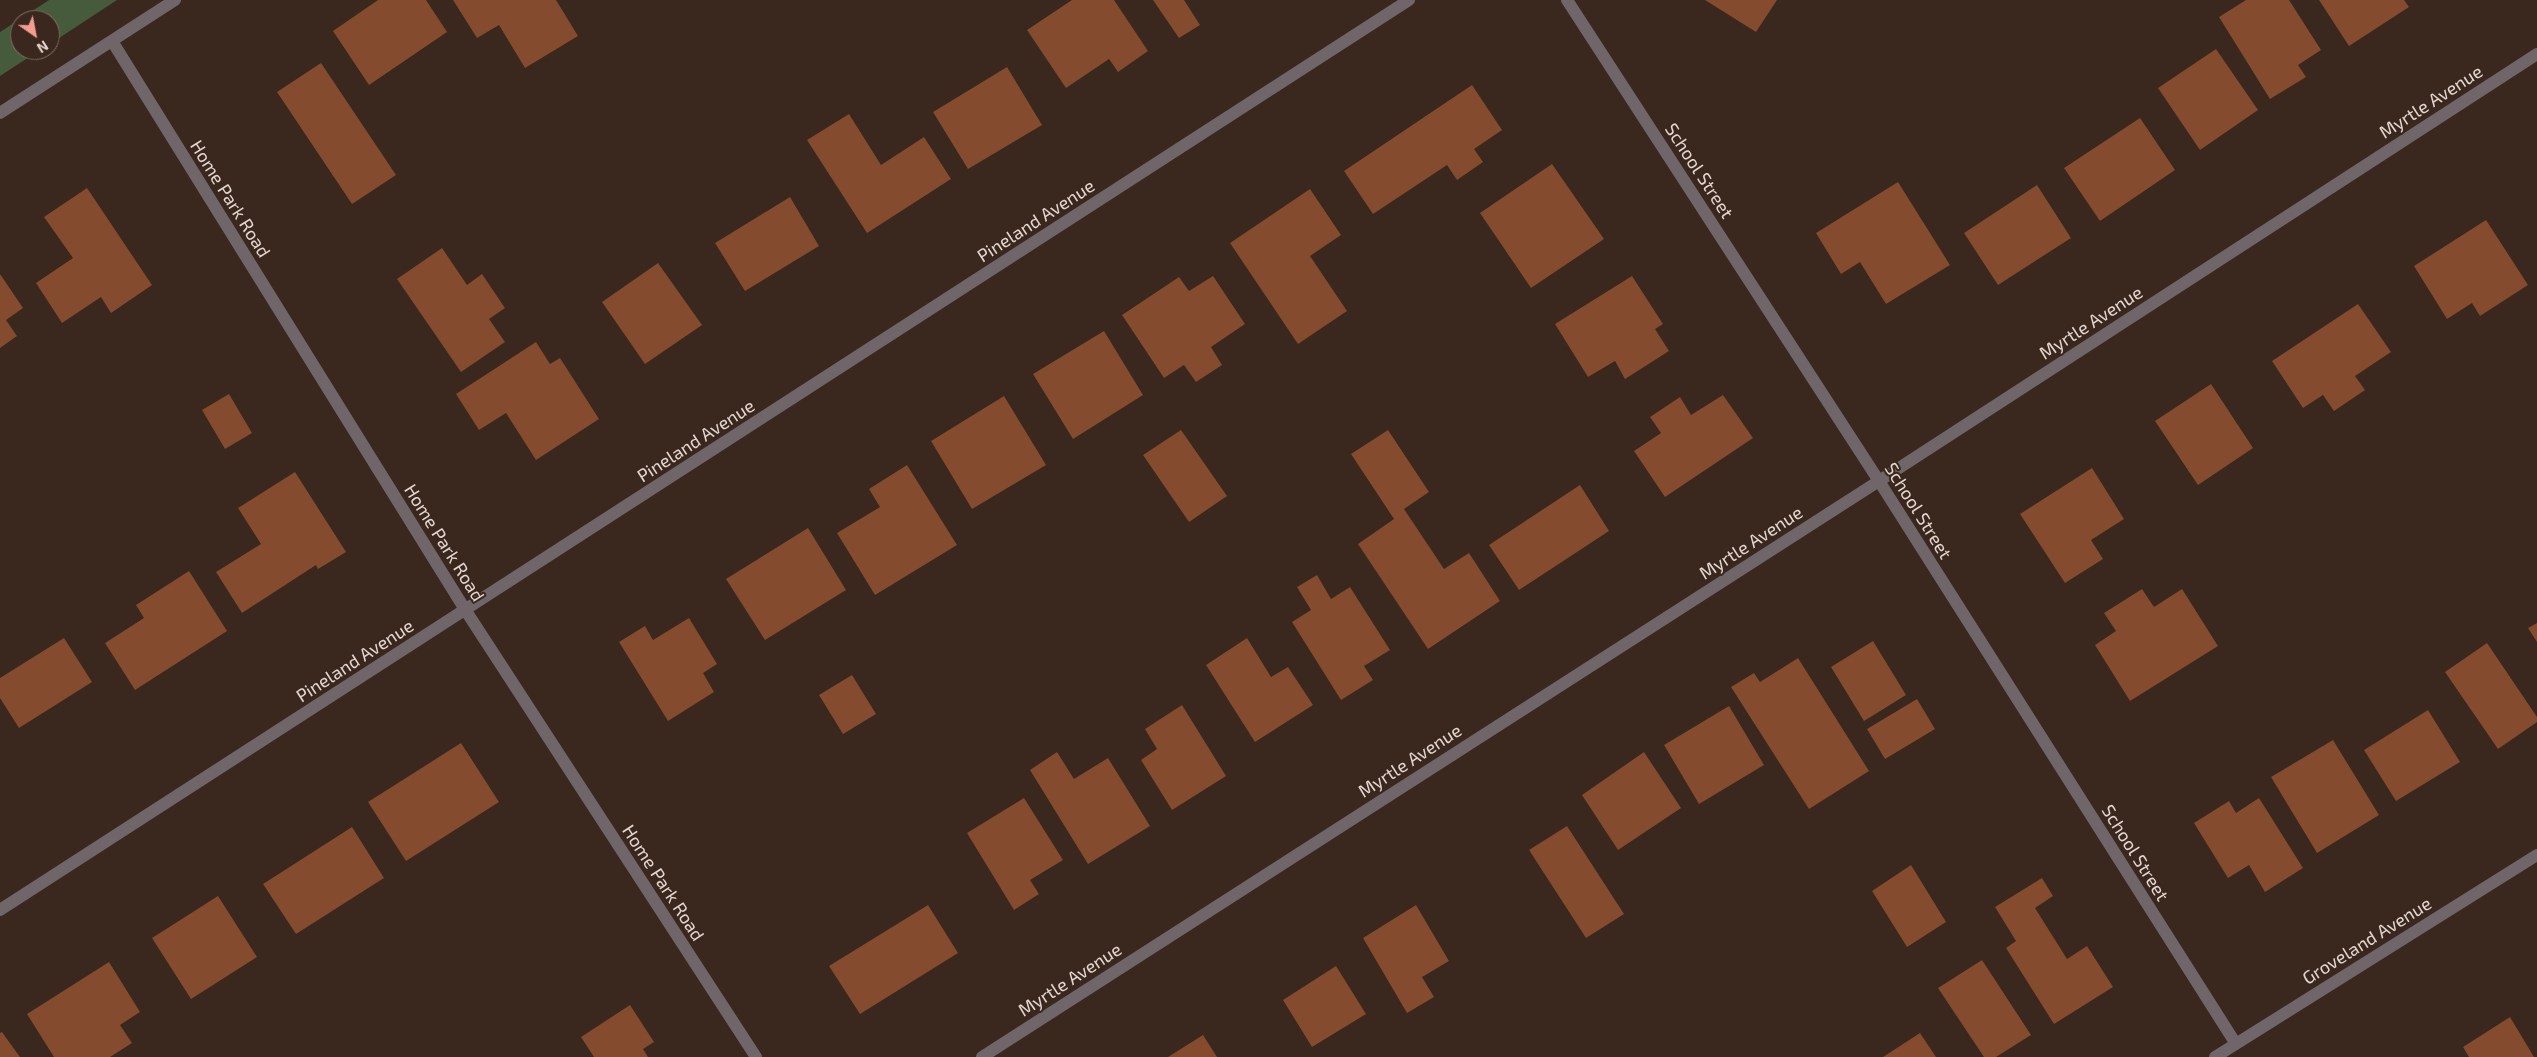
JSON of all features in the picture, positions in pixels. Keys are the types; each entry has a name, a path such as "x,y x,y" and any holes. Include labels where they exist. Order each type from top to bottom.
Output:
{"street":[{"path":"0,112 175,0"},
{"name":"Pineland Avenue","path":"0,910 466,611 1409,0"},
{"name":"School Street","path":"1568,0 1879,481 2236,1044"},
{"name":"Home Park Road","path":"112,41 466,611 756,1057"},
{"name":"Myrtle Avenue","path":"982,1057 1879,481 2537,54"},
{"name":"Groveland Avenue","path":"2215,1057 2537,855"}],"green space":[{"path":"49,0 117,0 60,37 60,10 34,10"},
{"path":"10,25 10,60 25,60 0,76 0,32"}],"building":[{"path":"378,0 426,0 447,32 369,85 333,31"},
{"path":"453,0 556,0 578,36 525,68 499,25 477,38"},
{"path":"1072,0 1114,0 1148,51 1118,72 1109,59 1066,88 1027,30"},
{"path":"1153,0 1184,0 1200,25 1179,38"},
{"path":"1705,0 1777,0 1756,32"},
{"path":"2246,0 2289,0 2321,50 2298,65 2306,77 2270,99 2219,17"},
{"path":"2319,0 2404,0 2409,7 2349,46"},
{"path":"2216,49 2258,110 2200,150 2158,88"},
{"path":"321,63 396,175 352,204 277,92"},
{"path":"1007,67 1042,125 968,169 933,112"},
{"path":"1472,85 1502,130 1474,149 1483,162 1457,180 1447,165 1373,214 1344,171"},
{"path":"849,114 881,165 924,137 951,179 867,233 807,140"},
{"path":"2140,118 2175,170 2100,221 2064,168"},
{"path":"1552,164 1604,239 1531,288 1480,213"},
{"path":"1898,182 1950,265 1886,304 1860,262 1841,274 1816,233"},
{"path":"2037,185 2071,238 1998,285 1964,233"},
{"path":"87,188 152,285 111,313 101,297 62,323 36,283 73,258 44,217"},
{"path":"1310,189 1341,235 1310,256 1347,311 1298,344 1230,243"},
{"path":"790,197 819,246 745,291 715,243"},
{"path":"2486,220 2528,285 2480,316 2472,303 2447,319 2414,266"},
{"path":"442,248 467,285 482,274 505,308 489,319 505,342 461,372 397,279"},
{"path":"658,263 702,325 645,364 602,302"},
{"path":"0,274 23,308 6,320 17,336 0,348"},
{"path":"1213,276 1245,324 1211,347 1222,365 1196,382 1184,365 1164,378 1122,315 1179,277 1189,291"},
{"path":"1632,276 1663,324 1655,329 1669,351 1625,379 1615,361 1588,377 1555,324"},
{"path":"2358,304 2391,352 2355,376 2365,390 2334,411 2323,395 2303,408 2272,361"},
{"path":"1104,331 1143,395 1073,439 1033,374"},
{"path":"536,342 550,364 560,358 599,419 536,460 506,413 479,430 456,394"},
{"path":"2211,384 2253,448 2198,485 2155,421"},
{"path":"229,394 252,433 225,449 202,410"},
{"path":"1723,395 1753,438 1665,497 1634,451 1661,433 1650,417 1680,397 1691,415"},
{"path":"1004,396 1046,465 972,509 931,441"},
{"path":"1181,430 1227,496 1189,522 1143,455"},
{"path":"1388,430 1429,492 1404,509 1444,569 1469,553 1500,601 1428,649 1358,544 1394,519 1351,454"},
{"path":"907,465 957,545 875,595 837,533 880,507 869,489"},
{"path":"2092,468 2124,519 2091,540 2103,559 2065,583 2020,514"},
{"path":"295,472 346,552 318,569 316,565 242,613 216,572 261,544 238,508"},
{"path":"1580,485 1609,531 1519,590 1489,545"},
{"path":"808,528 846,590 765,640 726,579"},
{"path":"189,571 227,631 135,690 105,643 144,618 136,605"},
{"path":"1317,575 1331,599 1350,587 1390,650 1364,666 1373,680 1341,700 1292,622 1311,610 1297,587"},
{"path":"2142,589 2154,607 2182,589 2218,646 2130,701 2095,645 2116,631 2104,613"},
{"path":"689,618 717,664 703,673 714,692 668,721 619,642 645,626 653,640"},
{"path":"2537,623 2537,642 2528,628"},
{"path":"64,638 92,682 19,728 0,698 0,678"},
{"path":"1247,638 1271,677 1288,667 1313,705 1255,742 1206,665"},
{"path":"1873,641 1906,695 1864,721 1831,667"},
{"path":"2487,643 2537,717 2537,722 2498,749 2445,672"},
{"path":"1798,658 1869,771 1809,809 1731,687 1754,673 1760,682"},
{"path":"852,675 876,714 843,734 819,695"},
{"path":"1917,699 1935,729 1885,759 1867,729"},
{"path":"1182,705 1226,776 1172,810 1141,760 1157,749 1145,729"},
{"path":"1729,706 1764,765 1699,804 1664,745"},
{"path":"2428,710 2460,762 2396,801 2364,750"},
{"path":"2333,740 2379,815 2317,853 2271,777"},
{"path":"461,743 499,802 406,861 368,802"},
{"path":"1057,752 1074,779 1108,758 1150,826 1088,864 1030,770"},
{"path":"1644,752 1681,808 1618,850 1582,795"},
{"path":"1024,798 1063,860 1030,880 1039,894 1014,910 967,833"},
{"path":"2259,798 2303,868 2265,892 2249,865 2228,878 2194,823 2229,801 2236,813"},
{"path":"1567,826 1624,914 1586,938 1529,850"},
{"path":"352,827 384,878 296,934 263,884"},
{"path":"1911,865 1946,922 1907,947 1872,891"},
{"path":"2042,878 2053,896 2035,908 2067,959 2087,946 2113,987 2054,1024 2006,948 2016,941 1995,907"},
{"path":"218,896 257,957 191,999 152,938"},
{"path":"928,905 958,953 860,1014 829,966"},
{"path":"1416,905 1449,961 1422,977 1434,997 1407,1013 1363,938"},
{"path":"1982,960 2031,1035 1996,1057 1984,1057 1938,988"},
{"path":"109,962 140,1012 120,1025 132,1043 110,1057 54,1057 27,1014"},
{"path":"1336,966 1366,1014 1312,1047 1283,1000"},
{"path":"630,1005 654,1042 643,1049 648,1057 594,1057 581,1037"},
{"path":"2510,1017 2534,1057 2469,1057 2463,1047"},
{"path":"2,1032 20,1057 0,1057 0,1033"},
{"path":"1920,1033 1936,1057 1883,1057"},
{"path":"1203,1035 1217,1057 1168,1057"}]}
